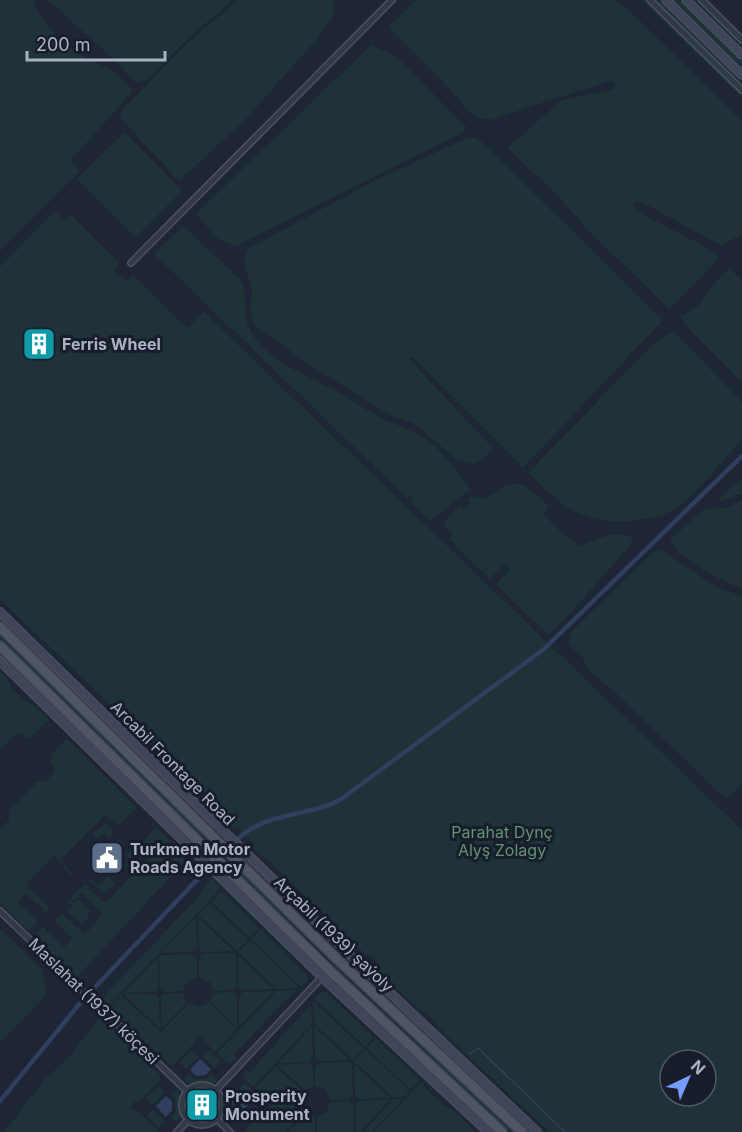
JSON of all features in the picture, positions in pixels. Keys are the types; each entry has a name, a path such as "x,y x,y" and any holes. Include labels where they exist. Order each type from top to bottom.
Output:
{"main road":[{"name":"Arçabil (1939) şaýoly","path":"0,627 338,960 522,1132"},
{"name":"Arçabil (1939) şaýoly","path":"0,646 329,970 502,1132"}],"street":[{"path":"131,263 392,0"},
{"path":"650,0 742,90"},
{"path":"666,0 742,75"},
{"path":"686,0 742,56"},
{"path":"702,0 742,39"},
{"name":"Arcabil Frontage Road","path":"0,612 345,950 537,1132"},
{"path":"0,661 190,850 488,1132"},
{"name":"Maslahat (1937) köçesi","path":"0,911 187,1091"},
{"path":"216,1090 322,977"},
{"path":"200,1085 210,1086 216,1090 223,1106 217,1119 208,1125 201,1126 188,1120 182,1104 187,1091 200,1085"},
{"path":"217,1119 231,1132"},
{"path":"177,1132 188,1120"}],"green space":[{"path":"0,0 34,0 44,21 65,43 77,53 114,72 133,91 70,161 80,171 0,251"},
{"path":"48,0 233,0 185,41 148,79 137,83"},
{"path":"238,0 333,0 335,10 332,18 315,41 243,122 179,181 119,117 123,109 184,46"},
{"path":"415,0 615,0 633,14 742,121 742,234 722,246 640,201 634,203 636,211 704,246 720,257 669,309 589,231 555,193 507,148 562,100 607,91 618,86 612,80 490,120 475,117 391,30 389,26"},
{"path":"642,0 645,0 742,95 742,98"},
{"path":"655,0 659,0 742,82 742,86"},
{"path":"674,0 679,0 742,62 742,67"},
{"path":"694,0 698,0 742,44 742,47"},
{"path":"371,45 396,56 467,128 458,135 236,246 219,240 196,214"},
{"path":"125,132 182,191 140,233 134,236 77,179"},
{"path":"467,138 476,138 484,144 663,320 523,468 412,357 409,359 492,447 483,459 472,464 457,460 415,424 377,407 300,359 261,331 254,324 250,311 252,291 244,263 246,250 372,182"},
{"name":"Parahat Dynç Alyş Zolagy","path":"55,211 64,220 70,214 120,263 114,270 126,282 133,275 187,328 204,312 742,830 742,1132 549,1132 446,1035 428,1014 418,1009 375,968 377,962 369,954 367,956 268,860 252,848 254,844 237,827 233,829 223,815 190,782 0,599 0,267"},
{"path":"183,226 240,279 249,328 269,353 291,368 342,394 379,417 429,441 471,489 430,521 411,503 413,500 409,496 407,498 154,254"},
{"path":"729,269 742,279 742,383 680,317 699,305"},
{"path":"674,331 742,402 742,440 698,489 665,514 638,520 604,521 577,512 553,496 528,473 655,342"},
{"path":"742,479 742,494 720,501 718,499"},
{"path":"518,483 526,486 549,506 543,514 562,533 580,546 612,535 632,538 633,542 548,635 496,584 510,569 505,563 490,579 449,539 453,534 443,523 459,507 463,510 470,503 467,499 473,496 483,499 507,485"},
{"path":"742,500 742,589 690,561 674,547 670,540 704,509 728,508"},
{"path":"660,549 718,588 742,596 742,784 727,798 615,692 595,676 585,666 584,659 568,644 572,631 654,551"},
{"path":"0,617 212,826 211,828 0,620"},
{"path":"0,635 203,835 201,838 0,639"},
{"path":"0,654 194,845 192,847 0,657"},
{"path":"0,671 23,700 34,705 49,720 32,737 27,738 20,733 15,735 0,750"},
{"path":"70,737 137,801 139,805"},
{"path":"67,739 137,808 118,826 104,816 60,860 73,874 71,875 54,856 26,885 50,909 47,913 26,894 18,902 38,921 29,931 0,903 0,829 9,820 9,811 37,782 46,781 54,773 51,755"},
{"path":"105,823 112,829 112,835 109,838 104,833 98,839 93,834"},
{"path":"156,827 189,857 77,977 34,936 43,927 64,947 72,938 55,921 62,913 85,935 102,914 82,893 74,901 71,898 85,884 102,901 106,902 148,859 138,846"},
{"path":"132,850 140,858 130,870 124,865 130,859 125,854"},
{"path":"246,859 533,1132 530,1132 244,860"},
{"path":"237,868 515,1132 510,1132 235,870"},
{"path":"108,876 115,884 104,894 89,880 91,879 98,886"},
{"path":"211,878 221,888 108,1007 101,999 198,897"},
{"path":"226,878 494,1132 225,879"},
{"path":"225,890 309,969 311,973"},
{"path":"221,891 259,928 250,938 211,902"},
{"path":"70,899 74,903 78,899 91,912 82,925 67,911 74,906 67,902"},
{"path":"210,903 248,939 237,951 198,915"},
{"path":"196,917 197,948 192,952 161,953"},
{"path":"198,917 234,951 202,952 199,948"},
{"path":"0,929 42,969 47,994 0,1042"},
{"path":"261,929 307,975 308,980 301,987 251,939"},
{"path":"250,940 299,988 276,989 238,952"},
{"path":"203,953 236,953 237,986 232,990 214,991 210,982 199,977 199,958"},
{"path":"192,954 197,958 197,977 187,982 183,991 164,992 160,988 159,955"},
{"path":"238,955 274,989 243,990 238,986"},
{"path":"158,957 159,988 155,992 123,993"},
{"path":"327,989 330,989 424,1077 433,1090 431,1091 423,1079"},
{"path":"296,990 233,1055 236,1058 231,1063 217,1053 276,991"},
{"path":"274,991 239,1027 239,996 243,992"},
{"path":"233,992 237,996 237,1028 210,1002 214,993"},
{"path":"321,992 326,992 374,1037 365,1047 314,999"},
{"path":"183,993 187,1002 161,1029 161,997 164,994"},
{"path":"124,994 155,994 159,998 160,1029"},
{"path":"121,995 161,1032 189,1003 199,1007 209,1003 237,1030 215,1052 202,1036 197,1035 194,1043 174,1065 170,1065 109,1008"},
{"path":"313,1001 364,1048 353,1060 314,1024"},
{"path":"311,1004 312,1024 253,1087 243,1077 247,1069 250,1072"},
{"path":"101,1016 160,1075 160,1080 139,1102 134,1102 131,1106 132,1110 138,1111 159,1132 4,1132 45,1079 67,1059"},
{"path":"312,1026 313,1057 309,1062 278,1063"},
{"path":"314,1026 350,1060 319,1061 315,1057"},
{"path":"437,1027 444,1037 545,1132 542,1132 443,1039"},
{"path":"376,1038 420,1080 411,1090 366,1048"},
{"path":"365,1049 410,1091 404,1097 393,1098 354,1061"},
{"path":"191,1050 198,1057 186,1069 179,1062"},
{"path":"209,1050 221,1062 215,1068 202,1056"},
{"path":"352,1062 353,1095 349,1099 330,1100 325,1090 315,1086 315,1067 319,1063"},
{"path":"309,1063 313,1068 314,1086 305,1090 277,1065"},
{"path":"354,1064 391,1098 359,1099 355,1095"},
{"path":"275,1066 304,1092 300,1102 304,1112 286,1132 244,1132 265,1108 273,1106 272,1101 266,1099 255,1088"},
{"path":"189,1075 194,1079 207,1079 211,1075 217,1080 213,1084 200,1081 188,1084 184,1080"},
{"path":"421,1082 432,1095 453,1110 476,1132 374,1132"},
{"path":"245,1083 257,1095 251,1101 238,1090"},
{"path":"158,1086 165,1092 153,1105 146,1098"},
{"path":"227,1088 232,1094 228,1098 229,1111 233,1116 228,1121 225,1117 226,1105 223,1094"},
{"path":"176,1089 179,1094 178,1106 181,1117 177,1122 171,1117 176,1112 175,1099 171,1095"},
{"path":"391,1099 360,1132 356,1132 355,1105 359,1101"},
{"path":"393,1099 403,1099 372,1132 363,1132"},
{"path":"349,1101 354,1105 354,1132 317,1132 317,1116 326,1112 330,1102"},
{"path":"251,1106 258,1112 246,1125 239,1118"},
{"path":"153,1109 165,1121 159,1128 147,1116"},
{"path":"306,1113 315,1117 315,1132 288,1132"}],"water":[{"path":"200,1059 211,1069 206,1075 196,1076 190,1070"},
{"path":"238,1093 249,1104 239,1114 233,1109 232,1099"},
{"path":"166,1096 172,1101 172,1110 166,1117 156,1106"}],"waterway":[{"path":"216,860 239,838 260,824 340,800 544,649 742,456"},
{"path":"0,1101 81,1002 210,866"},
{"path":"470,1054 478,1048 565,1132"}],"place":[{"name":"Ferris Wheel","path":"39,344"},
{"name":"Turkmen Motor Roads Agency","path":"107,858"},
{"name":"Prosperity Monument","path":"202,1105"}]}
